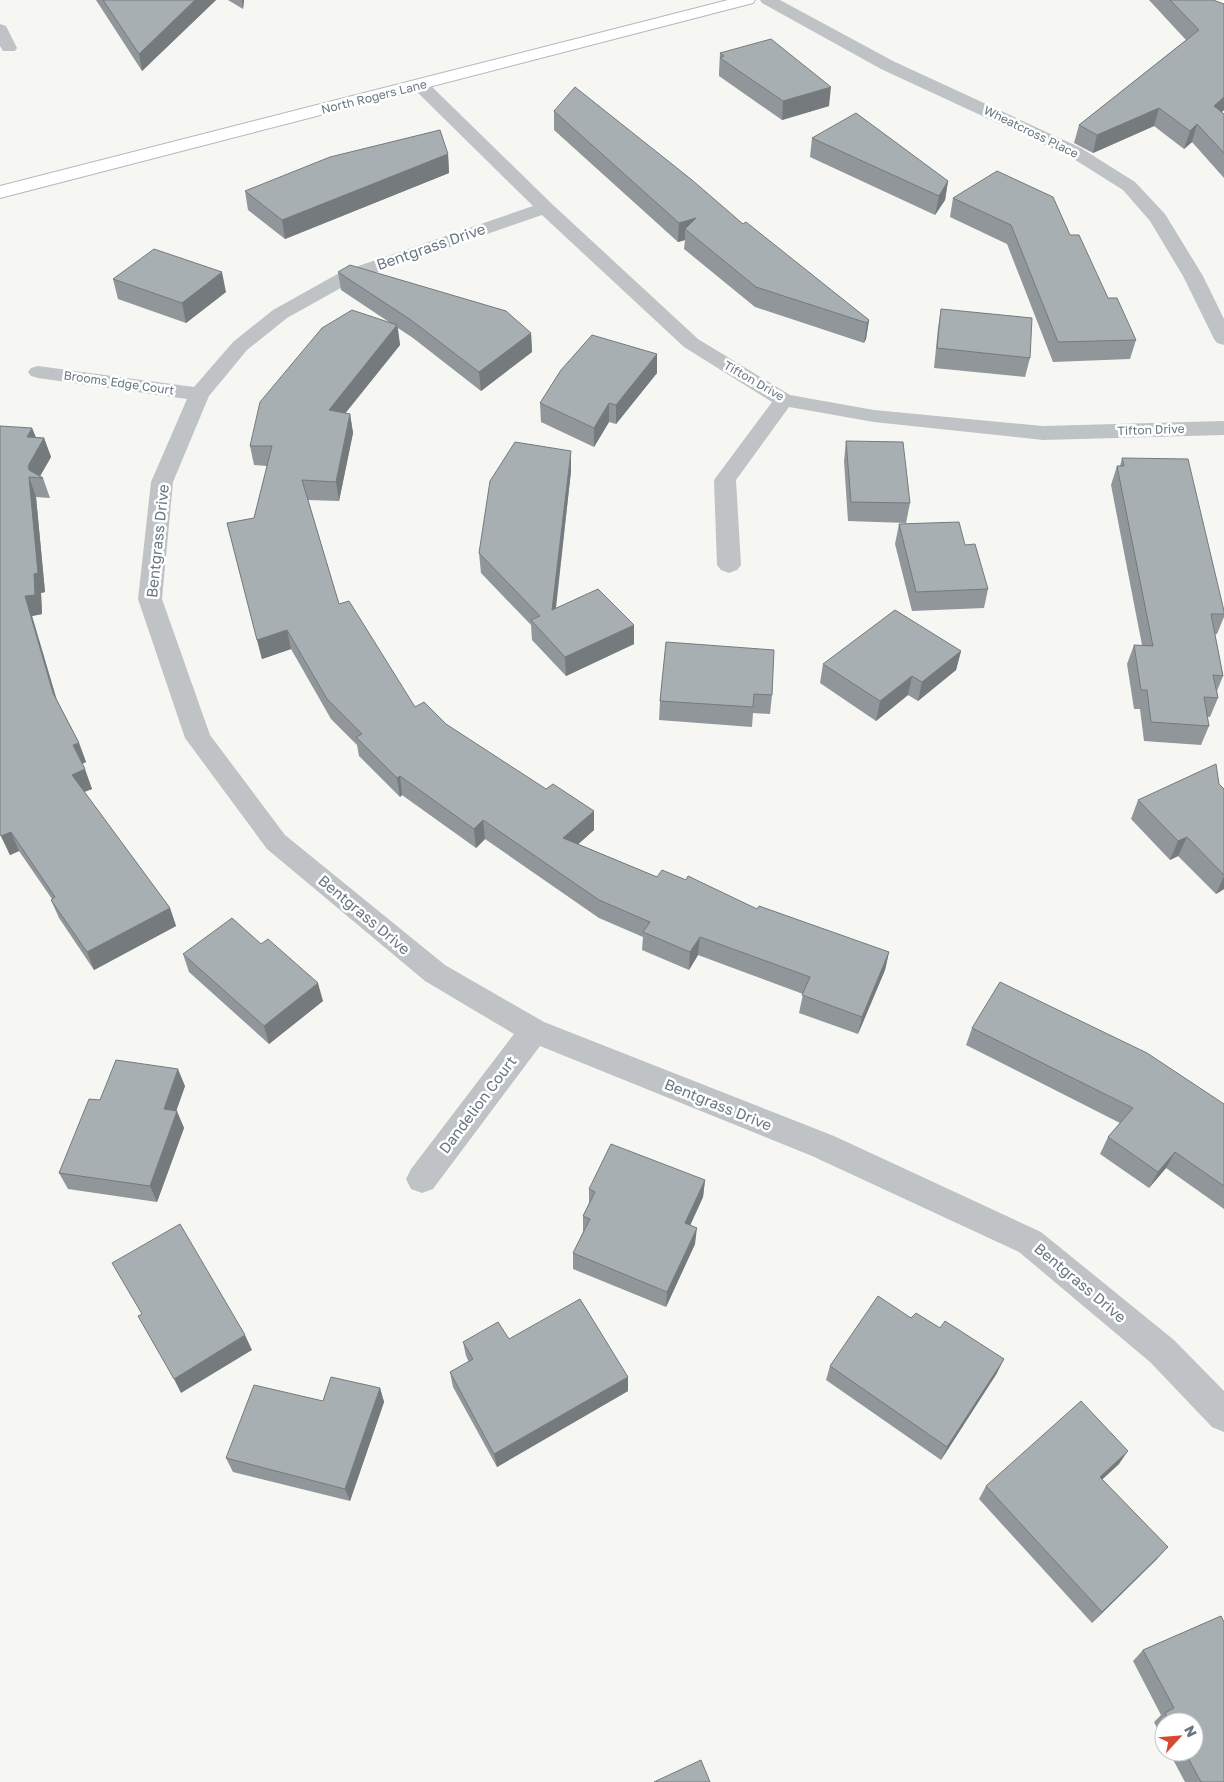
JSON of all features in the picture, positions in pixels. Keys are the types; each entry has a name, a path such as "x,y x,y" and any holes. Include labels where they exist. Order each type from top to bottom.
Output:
{"street":[{"name":"North Rogers Lane","path":"0,192 747,0"},
{"name":"Wheatcross Place","path":"768,0 887,65 1075,152 1129,186 1158,218 1193,276 1224,339"},
{"path":"0,29 10,48"},
{"name":"Tifton Drive","path":"420,85 545,208 691,343 784,400 874,416 1043,433 1224,428"},
{"name":"Bentgrass Drive","path":"545,208 348,276 280,314 240,346 200,394 162,482 150,599 198,738 276,842 435,973 534,1032 822,1146 1030,1242 1162,1351 1224,1415"},
{"name":"Brooms Edge Court","path":"38,372 200,394"},
{"path":"730,565 725,480 784,400"},
{"name":"Dandelion Court","path":"422,1179 534,1032"}],"building":[{"path":"103,0 195,0 139,54"},
{"path":"1170,0 1213,0 1224,4 1224,97 1214,106 1224,114 1224,153 1197,124 1190,131 1159,108 1097,135 1079,125 1199,30"},
{"path":"771,39 831,87 783,101 720,58 724,56 720,53"},
{"path":"575,87 692,180 743,224 746,222 869,320 867,323 756,287 685,229 696,218 679,223 554,111"},
{"path":"856,113 948,181 939,196 812,138"},
{"path":"440,130 448,154 282,220 245,191 330,157"},
{"path":"997,171 1053,197 1070,235 1079,235 1108,298 1117,298 1136,340 1058,342 1011,225 953,198"},
{"path":"154,249 222,272 182,303 113,279"},
{"path":"350,265 506,311 531,333 479,372 411,320 338,272"},
{"path":"941,309 1032,318 1030,358 937,348"},
{"path":"352,310 397,325 329,410 350,414 336,482 302,480 339,604 349,601 415,707 424,702 446,724 546,789 553,784 594,811 563,838 657,877 662,870 686,880 688,876 757,909 759,906 889,952 862,1017 802,995 810,977 700,937 690,952 643,932 650,922 599,900 483,820 474,829 400,776 397,778 356,737 362,734 327,699 287,630 257,640 227,523 254,518 272,446 250,446 260,402 322,328"},
{"path":"592,335 657,354 616,405 609,403 594,428 540,403 561,370"},
{"path":"0,426 32,428 27,437 44,438 28,466 29,470 43,478 29,477 38,573 34,574 35,595 25,596 53,693 79,743 73,745 85,769 72,775 170,908 87,952 51,900 55,897 11,832 1,836 0,834"},
{"path":"846,441 903,442 910,503 851,502"},
{"path":"515,442 571,451 552,610 598,589 634,625 565,657 531,620 540,616 479,553 490,481"},
{"path":"1122,458 1188,459 1224,611 1224,614 1211,614 1223,676 1213,675 1218,698 1204,697 1209,726 1151,722 1147,690 1141,690 1134,645 1153,646 1117,466 1124,466"},
{"path":"959,522 965,545 975,544 988,589 916,592 899,524"},
{"path":"895,610 961,651 922,682 912,676 880,701 823,664"},
{"path":"666,642 774,650 772,695 754,694 753,707 660,701"},
{"path":"1216,764 1219,784 1224,789 1224,875 1187,837 1178,841 1138,800"},
{"path":"232,918 261,944 268,939 318,983 264,1026 183,954"},
{"path":"1000,982 1147,1053 1224,1104 1224,1186 1175,1152 1158,1172 1108,1137 1133,1108 972,1028"},
{"path":"116,1060 178,1069 164,1109 177,1111 150,1186 59,1173 89,1099 100,1100"},
{"path":"611,1144 705,1180 685,1223 697,1228 667,1292 573,1253 590,1219 583,1216 595,1192 589,1189"},
{"path":"180,1224 245,1335 174,1379 138,1316 142,1314 112,1263"},
{"path":"878,1296 911,1318 916,1313 940,1328 945,1321 1004,1359 947,1447 830,1366"},
{"path":"580,1299 628,1377 494,1454 450,1372 473,1359 463,1342 498,1322 509,1339"},
{"path":"331,1377 380,1388 345,1489 226,1458 254,1385 323,1401"},
{"path":"1081,1401 1128,1451 1100,1477 1168,1547 1102,1612 986,1486"},
{"path":"1221,1616 1224,1622 1224,1782 1201,1782 1190,1762 1204,1762 1204,1712 1167,1712 1174,1708 1143,1650"},
{"path":"701,1760 710,1782 654,1782"}]}
